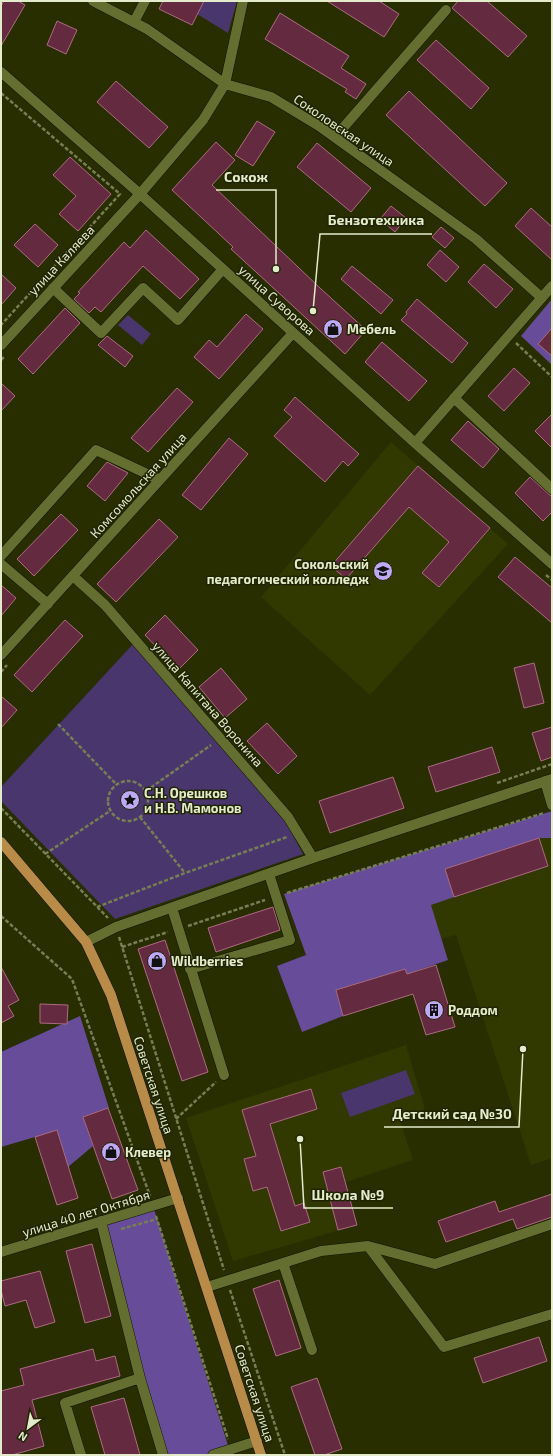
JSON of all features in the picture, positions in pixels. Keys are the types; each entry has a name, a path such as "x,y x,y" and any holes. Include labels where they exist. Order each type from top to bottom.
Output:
{"main road":[{"name":"Советская улица","path":"1,842 86,942 111,995 261,1455"}],"street":[{"name":"Соколовская улица","path":"92,1 147,29 225,84 271,97 319,126 476,239 542,298"},
{"path":"134,22 145,1"},
{"name":"улица Каляева","path":"1,345 140,194 203,120 225,84 243,1"},
{"path":"335,137 446,10"},
{"name":"улица Суворова","path":"3,78 140,194 415,443 552,564"},
{"path":"53,288 101,333 143,288 178,320 223,269"},
{"path":"415,443 552,286"},
{"name":"Комсомольская улица","path":"1,655 293,333"},
{"path":"454,398 552,489"},
{"path":"1,556 96,450 160,480"},
{"path":"1,564 48,604"},
{"name":"улица Капитана Воронина","path":"73,576 105,604 288,817 313,858"},
{"path":"86,942 116,927 313,858 549,780 552,805"},
{"path":"190,969 290,940 269,874"},
{"path":"172,908 224,1075"},
{"name":"улица 40 лет Октября","path":"1,1252 178,1198"},
{"path":"101,1221 140,1378 163,1455"},
{"path":"207,1287 322,1251 368,1246 436,1264 552,1224"},
{"path":"368,1246 444,1347 552,1314"},
{"path":"283,1263 312,1350"},
{"path":"81,1455 65,1403 140,1378"},
{"path":"213,1455 257,1441"}],"path":[{"path":"1,94 120,194 1,325"},
{"path":"508,336 552,377"},
{"path":"58,724 116,784"},
{"path":"146,791 221,739"},
{"path":"125,780 135,781 146,791 149,800 147,810 140,817 131,821 126,821 117,818 110,811 108,796 116,784 125,780"},
{"path":"1,808 116,927 227,1281 284,1455"},
{"path":"46,854 110,811"},
{"path":"284,894 545,813"},
{"path":"140,817 185,873"},
{"path":"97,908 185,873 298,833"},
{"path":"181,928 269,899"},
{"path":"1,916 72,979 153,1206 231,1449"},
{"path":"122,947 174,930"},
{"path":"176,1119 224,1075"}],"shaded area":[{"path":"204,1 237,1 228,33 197,14"},
{"path":"552,299 552,365 521,336"},
{"path":"128,315 151,334 142,345 118,325"},
{"name":"Сокольский педагогический колледж","path":"391,442 508,544 370,695 261,597"},
{"path":"134,643 284,819 303,854 115,919 1,801 1,787"},
{"path":"552,811 552,838 539,838 454,897 431,905 448,960 407,974 405,969 336,990 343,1016 302,1032 277,966 306,955 284,894"},
{"path":"552,819 552,1158 531,1165 456,935 441,939 419,865"},
{"path":"80,1016 109,1108 83,1117 93,1146 68,1167 35,1137 1,1147 1,1052"},
{"path":"406,1045 425,1109 399,1118 413,1160 346,1182 357,1225 233,1261 186,1118"},
{"path":"406,1070 415,1094 350,1117 341,1093"},
{"path":"153,1206 231,1455 163,1455 101,1221"}],"building":[{"path":"4,1 18,1 25,5 1,46 1,6"},
{"path":"163,1 204,1 192,25 159,9"},
{"path":"327,1 379,1 399,14 384,37"},
{"path":"458,1 487,1 527,36 508,57 452,8"},
{"path":"280,13 349,56 341,68 366,84 356,99 345,92 347,89 265,39"},
{"path":"57,21 77,30 66,54 47,45"},
{"path":"436,40 489,88 471,109 417,60"},
{"path":"116,81 168,127 149,148 97,102"},
{"path":"409,91 507,183 485,206 386,115"},
{"path":"257,121 275,132 253,166 235,155"},
{"path":"216,142 235,160 212,185 366,330 345,354 231,249 233,247 172,190"},
{"path":"317,143 371,188 351,212 297,167"},
{"path":"70,157 111,194 78,231 59,214 76,196 53,175"},
{"path":"391,206 406,218 395,232 380,219"},
{"path":"531,208 552,227 552,260 515,226"},
{"path":"35,224 58,245 38,267 14,245"},
{"path":"441,227 454,238 445,248 432,237"},
{"path":"146,230 199,279 180,299 143,266 101,312 95,307 89,313 74,299 80,293 78,292 124,242 130,248"},
{"path":"440,250 459,267 446,282 427,265"},
{"path":"484,264 513,289 496,308 468,282"},
{"path":"352,266 393,300 381,314 341,279"},
{"path":"1,274 16,288 1,305"},
{"path":"417,299 468,343 452,363 401,320"},
{"path":"65,308 80,323 33,374 18,359"},
{"path":"246,314 263,329 219,379 194,357 209,340 217,347"},
{"path":"552,328 552,356 538,344"},
{"path":"107,336 133,356 125,367 98,345"},
{"path":"382,342 427,381 409,401 365,362"},
{"path":"514,368 530,383 504,411 488,396"},
{"path":"1,383 15,396 1,411"},
{"path":"177,388 193,402 148,452 131,438"},
{"path":"295,397 359,454 348,466 343,461 325,482 274,436 292,417 284,410"},
{"path":"552,414 552,448 535,431"},
{"path":"468,421 499,449 483,468 451,440"},
{"path":"229,438 248,454 201,510 182,495"},
{"path":"107,462 128,473 105,501 87,486"},
{"path":"418,466 490,528 439,587 422,573 449,542 409,507 346,579 331,566"},
{"path":"530,477 552,497 552,512 543,521 515,493"},
{"path":"61,514 78,530 34,576 17,559"},
{"path":"159,519 178,537 116,602 97,584"},
{"path":"515,557 552,588 552,623 498,577"},
{"path":"1,585 16,598 1,616"},
{"path":"165,615 198,650 178,670 145,635"},
{"path":"65,620 83,636 32,692 14,675"},
{"path":"534,663 544,703 524,708 514,668"},
{"path":"221,668 247,699 225,718 199,687"},
{"path":"1,696 17,710 1,728"},
{"path":"267,723 297,756 278,774 247,741"},
{"path":"552,727 552,757 541,761 532,733"},
{"path":"492,747 500,772 436,792 428,767"},
{"path":"393,777 404,808 330,833 319,801"},
{"path":"539,838 548,866 454,897 445,869"},
{"path":"273,907 280,930 216,952 208,928"},
{"path":"165,940 208,1072 182,1081 138,949"},
{"path":"436,965 455,1027 426,1035 413,994 343,1016 336,990 405,969 407,974"},
{"path":"1,967 19,1000 8,1006 14,1016 1,1023"},
{"path":"40,1004 68,1005 67,1024 40,1023"},
{"path":"311,1089 317,1109 270,1124 295,1206 304,1203 310,1222 281,1231 267,1187 253,1191 244,1159 256,1156 242,1110"},
{"path":"108,1108 138,1190 112,1199 83,1117"},
{"path":"57,1130 78,1198 57,1205 35,1137"},
{"path":"341,1167 357,1225 338,1230 323,1172"},
{"path":"552,1194 552,1217 517,1229 513,1219 446,1242 438,1221 495,1201 499,1212"},
{"path":"92,1244 111,1316 85,1323 66,1251"},
{"path":"40,1271 55,1322 35,1328 26,1300 5,1306 1,1290 1,1281"},
{"path":"279,1280 301,1348 276,1356 253,1289"},
{"path":"539,1337 547,1361 483,1383 474,1358"},
{"path":"93,1349 96,1361 115,1356 120,1376 32,1400 44,1446 12,1455 1,1455 1,1391 24,1385 20,1369"},
{"path":"317,1378 342,1449 324,1455 315,1455 291,1387"},
{"path":"124,1398 140,1455 105,1455 91,1407"}],"place":[{"name":"Сокож","path":"276,269"},
{"name":"Бензотехника","path":"313,311"},
{"name":"Мебель","path":"333,329"},
{"name":"Сокольский педагогический колледж","path":"383,571"},
{"name":"С.Н. Орешков и Н.В. Мамонов","path":"130,800"},
{"name":"Wildberries","path":"157,961"},
{"name":"Роддом","path":"434,1010"},
{"name":"Детский сад №30","path":"523,1049"},
{"name":"Школа №9","path":"300,1139"},
{"name":"Клевер","path":"111,1152"}]}
